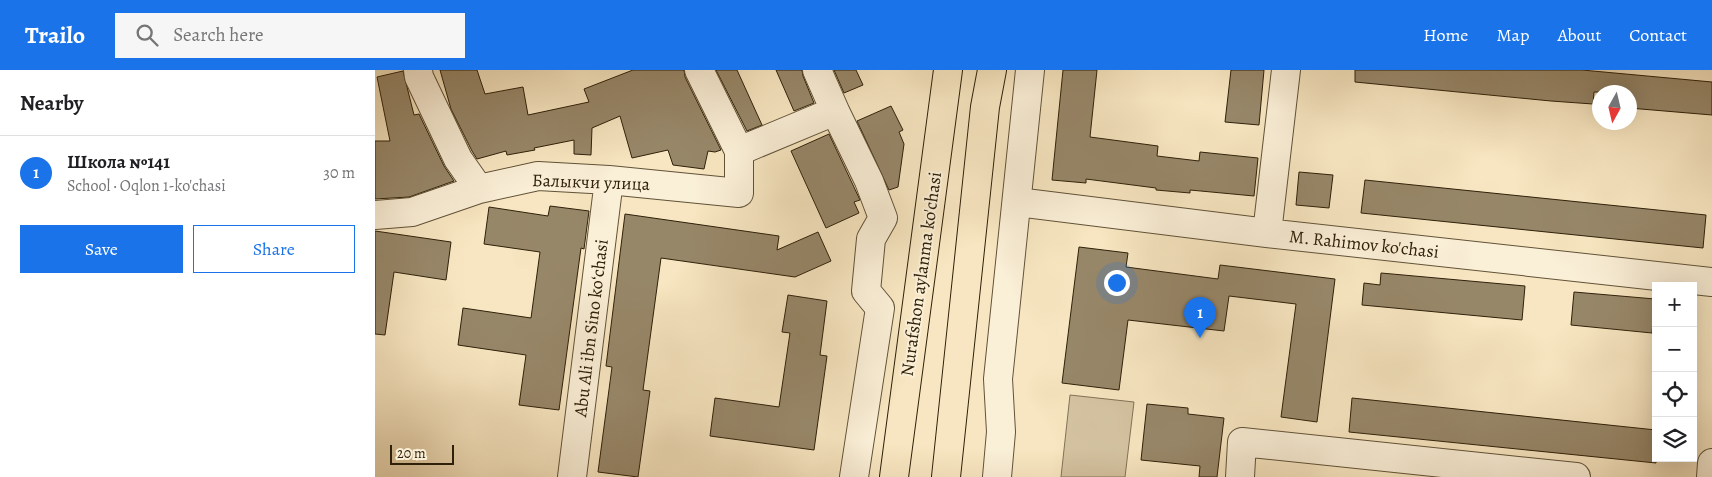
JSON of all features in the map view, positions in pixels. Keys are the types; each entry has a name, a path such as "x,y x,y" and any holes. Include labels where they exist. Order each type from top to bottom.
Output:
{"main road":[{"name":"Nurafshon aylanma ko'chasi","path":"894,477 948,70"},
{"path":"946,477 985,107 991,70"}],"street":[{"path":"418,70 419,77 458,159 479,188"},
{"name":"Балыкчи улица","path":"375,215 412,212 479,188 538,176 609,180 739,193 739,151 699,70"},
{"path":"817,70 869,181 883,218 871,240 866,291 880,308 854,477"},
{"path":"997,477 1001,432 998,379 1030,70"},
{"path":"1267,233 1286,70"},
{"path":"739,151 835,111"},
{"name":"Abu Ali ibn Sino koʻchasi","path":"573,477 609,180"},
{"name":"M. Rahimov ko'chasi","path":"1017,202 1267,233 1712,282"},
{"path":"1240,477 1243,442 1576,477"},
{"path":"1711,477 1712,464"}],"shaded area":[{"path":"1070,395 1134,402 1125,477 1061,477"}],"building":[{"path":"440,70 477,70 485,94 523,87 528,115 589,102 584,89 633,70 684,70 685,77 721,150 715,152 708,151 704,169 673,165 668,150 632,158 620,116 592,128 591,155 574,154 574,140 534,148 535,150 507,155 506,151 477,159 451,109"},
{"path":"716,70 737,70 762,125 747,131"},
{"path":"776,70 802,70 814,103 794,111"},
{"path":"834,70 856,70 863,85 844,93"},
{"path":"1063,70 1097,70 1090,137 1158,146 1157,156 1199,161 1200,152 1258,158 1254,196 1190,190 1190,193 1156,190 1156,188 1086,179 1086,183 1052,180"},
{"path":"1231,70 1264,70 1259,125 1225,122"},
{"path":"1355,70 1582,70 1712,82 1712,115 1637,109 1637,85 1592,85 1592,104 1355,82"},
{"path":"403,71 414,115 419,114 444,166 454,181 409,197 375,199 375,141 390,141 377,77"},
{"path":"891,106 903,130 899,132 904,144 898,187 889,190 857,121"},
{"path":"829,134 860,200 854,202 859,213 826,228 791,151"},
{"path":"1299,172 1333,175 1329,208 1296,205"},
{"path":"1365,180 1706,215 1703,248 1361,213"},
{"path":"550,206 589,211 584,249 581,248 559,410 519,405 526,355 458,345 463,308 531,318 540,252 484,244 489,207 548,216"},
{"path":"625,214 779,236 777,250 818,232 831,261 795,277 661,258 643,390 650,391 638,477 598,472 612,367 606,366"},
{"path":"375,231 451,242 446,280 394,272 385,335 375,334"},
{"path":"1079,247 1128,253 1126,267 1218,279 1220,265 1335,279 1317,422 1281,417 1296,304 1229,296 1224,331 1128,320 1119,390 1062,383"},
{"path":"1381,273 1525,286 1522,320 1362,305 1364,283 1380,285"},
{"path":"1574,292 1652,299 1652,333 1571,325"},
{"path":"788,295 827,301 820,355 827,356 814,450 710,436 715,398 779,407 790,333 782,332"},
{"path":"1352,398 1652,430 1652,462 1656,463 1349,432"},
{"path":"1147,404 1188,408 1188,414 1224,418 1217,477 1199,477 1200,466 1141,460"}],"place":[{"name":"Школа №141","path":"1200,338"}]}
